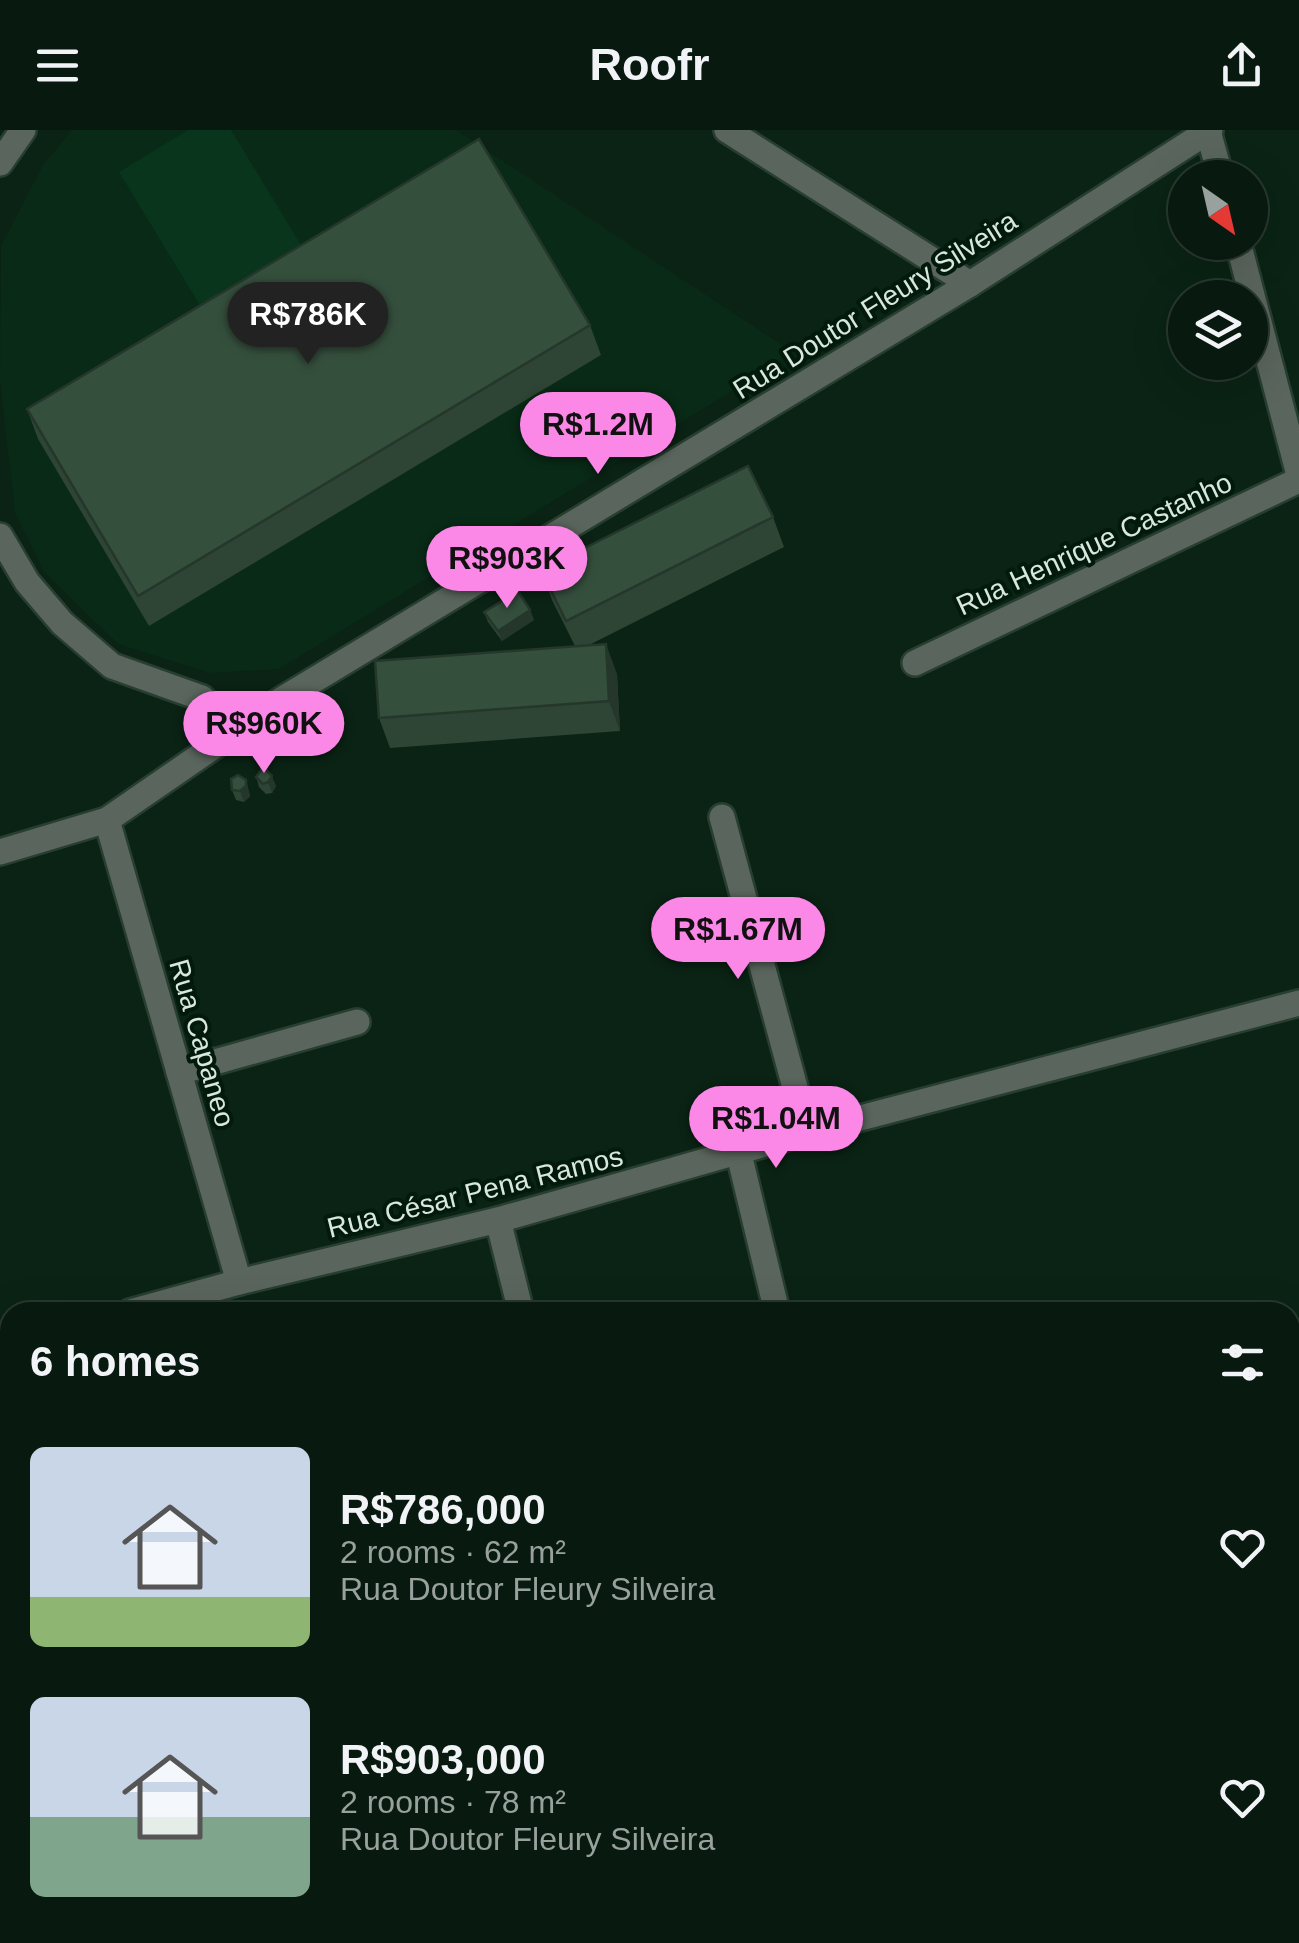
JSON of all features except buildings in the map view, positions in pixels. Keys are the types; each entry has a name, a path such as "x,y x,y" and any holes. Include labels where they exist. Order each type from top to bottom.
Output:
{"street":[{"path":"0,164 23,130"},
{"path":"727,130 970,284"},
{"path":"1209,130 1216,160"},
{"name":"Rua Doutor Fleury Silveira","path":"0,852 107,820 230,734 970,284 1209,130"},
{"path":"1243,260 1299,477"},
{"name":"Rua Henrique Castanho","path":"915,662 1299,477"},
{"path":"0,536 27,582 62,623 112,666 202,698 230,734"},
{"path":"722,817 808,1132"},
{"name":"Rua Capaneo","path":"107,820 240,1282"},
{"name":"Rua César Pena Ramos","path":"167,1302 498,1220 808,1132 1299,1002"},
{"path":"179,1072 357,1022"},
{"path":"739,1154 775,1302"},
{"path":"498,1220 518,1302"}],"shaded area":[{"path":"72,130 456,130 794,353 279,669 210,673 118,644 45,573 15,513 0,380 1,246 43,165"},
{"path":"188,130 231,130 301,245 201,307 119,172"}]}
